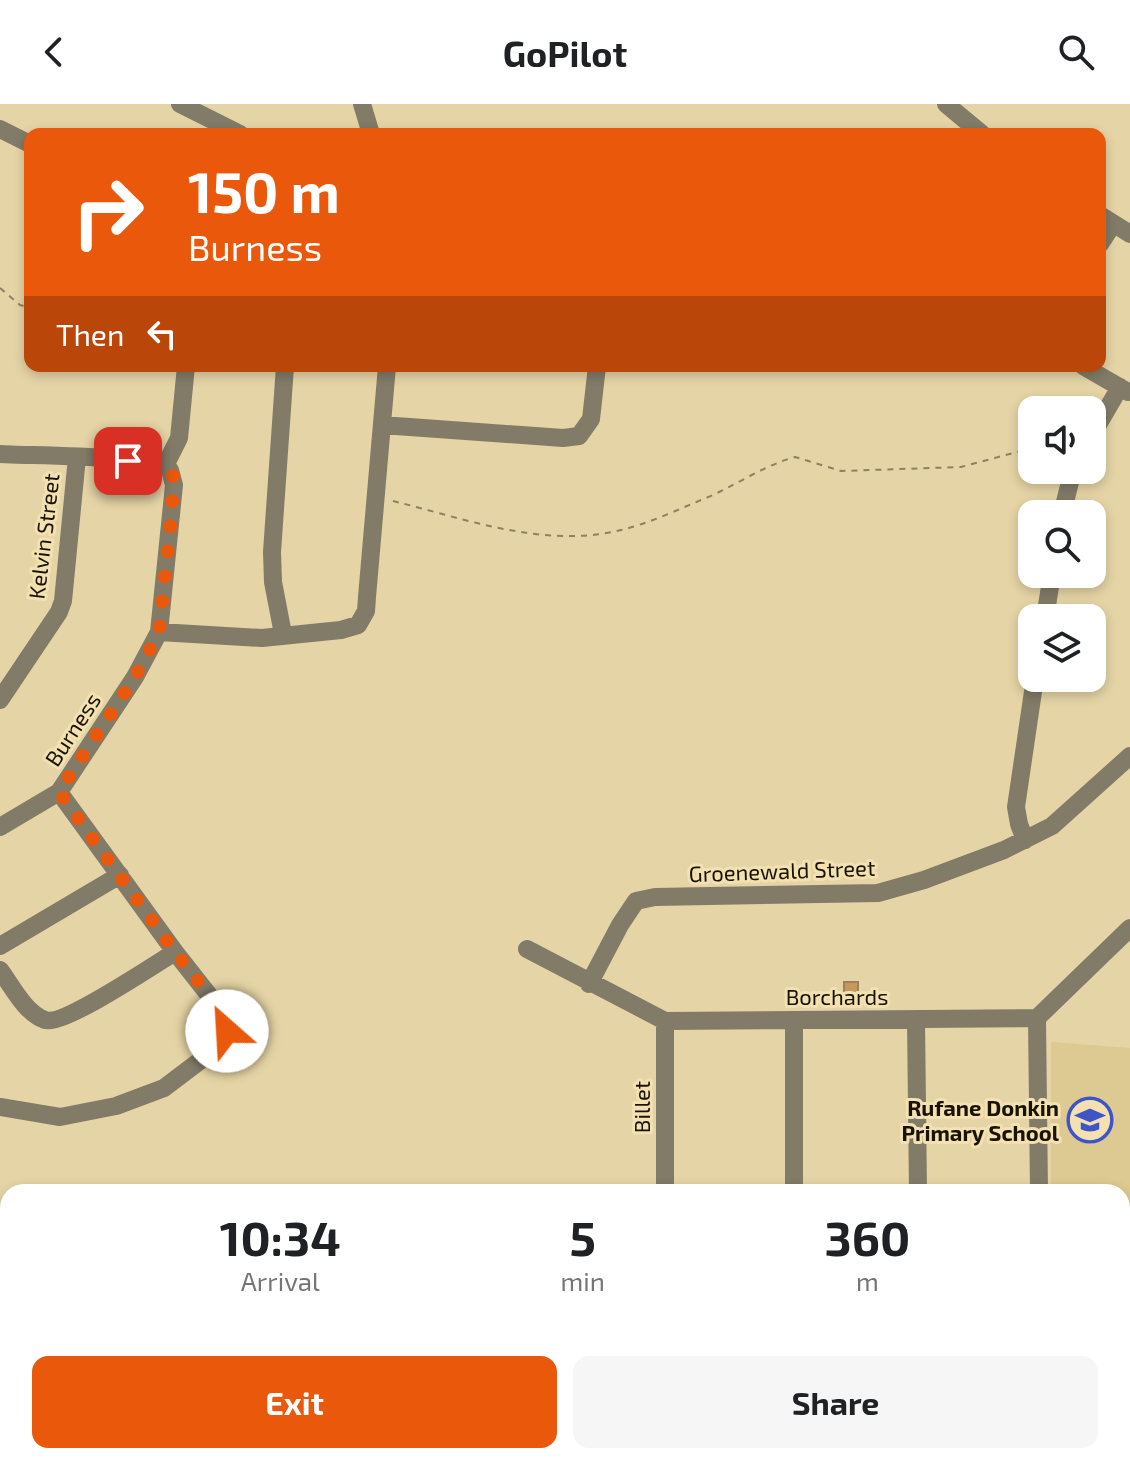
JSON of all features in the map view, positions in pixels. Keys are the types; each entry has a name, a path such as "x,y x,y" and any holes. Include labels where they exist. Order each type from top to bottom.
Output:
{"street":[{"path":"180,104 228,128"},
{"path":"362,104 369,128"},
{"path":"946,104 975,128"},
{"path":"0,129 24,141"},
{"path":"1107,220 1130,234"},
{"path":"0,454 77,457 167,468 179,438 185,372"},
{"path":"283,634 273,582 272,552 285,372"},
{"path":"159,632 237,638 350,629 362,620 367,597 386,372"},
{"path":"382,425 563,438 579,436 591,419 596,372"},
{"path":"1094,372 1125,390 1106,416"},
{"name":"Kelvin Street","path":"0,700 59,612 63,601 77,457"},
{"name":"Burness","path":"0,827 59,792 135,677 159,632 174,485 167,468"},
{"path":"1025,840 1019,824 1017,797 1033,692"},
{"name":"Groenewald Street","path":"589,984 632,904 644,898 878,893 924,880 1025,840 1052,826 1130,756"},
{"path":"0,1107 60,1117 116,1106 164,1088 222,1044 227,1031 223,1013 59,792"},
{"path":"0,946 120,875"},
{"path":"1039,1184 1037,1018 1130,928"},
{"name":"Borchards","path":"527,949 665,1021 1037,1018"},
{"path":"0,970 36,1015 55,1021 79,1010 175,952"},
{"path":"794,1020 794,1184"},
{"path":"916,1020 918,1184"},
{"name":"Billet","path":"665,1021 665,1184"}],"path":[{"path":"0,288 24,306"},
{"path":"376,497 491,526 554,536 587,535 621,530 703,500 795,457 841,471 961,467 1018,452"}],"shaded area":[{"name":"Rufane Donkin Primary School","path":"1051,1042 1130,1048 1130,1184 1051,1184"}],"building":[{"path":"844,982 858,982 858,997 844,997"}],"place":[{"name":"Rufane Donkin Primary School","path":"1090,1120"}],"route":[{"path":"128,461 165,466 173,475 159,632 135,677 59,792 223,1013 227,1031"}]}
